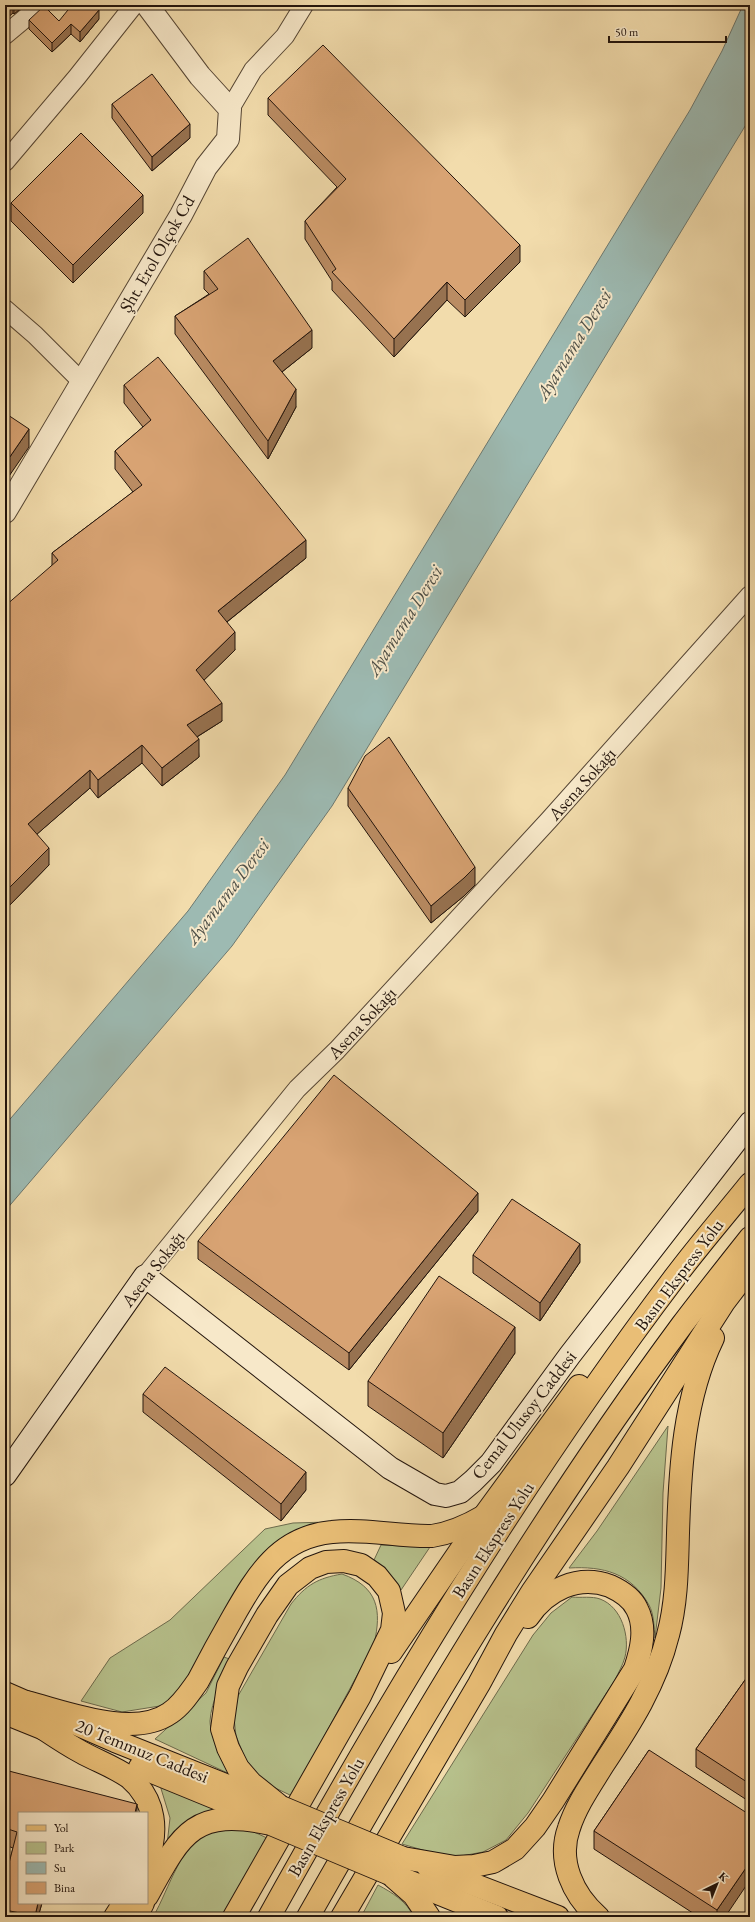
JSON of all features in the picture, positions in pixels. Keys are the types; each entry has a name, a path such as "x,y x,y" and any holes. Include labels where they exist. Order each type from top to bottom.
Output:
{"main road":[{"path":"148,5 200,76 230,109"},
{"name":"Şht. Erol Olçok Cd","path":"5,512 181,215 206,167 228,140 230,109"},
{"name":"Cemal Ulusoy Caddesi","path":"145,1276 390,1468 435,1494 446,1496 460,1492 491,1463 570,1355 750,1123"},
{"name":"Basın Ekspress Yolu","path":"269,1917 381,1722 485,1551 545,1460 676,1276 750,1184"},
{"name":"Basın Ekspress Yolu","path":"308,1917 411,1739 479,1626 537,1535 682,1325 750,1238"},
{"path":"342,1917 479,1684 493,1656 532,1592 618,1467 724,1302 750,1268"},
{"path":"598,1917 587,1907 574,1888 567,1869 565,1849 568,1829 577,1808 637,1712 649,1690 662,1660 674,1606 682,1464 687,1421 694,1389 712,1340 750,1275"},
{"name":"Asena Sokağı","path":"5,1475 145,1276"},
{"path":"360,1696 484,1516 610,1343 635,1313 676,1276"},
{"path":"26,1702 115,1724 146,1723 160,1719 178,1706 188,1695 198,1681 252,1585 270,1560 282,1551 312,1536 332,1532 432,1536 448,1533 467,1526 484,1516"},
{"path":"234,1917 360,1696 392,1630 394,1613 389,1592 377,1576 361,1565 344,1561 326,1562 310,1568 298,1575 276,1600 237,1667 228,1686 224,1705 222,1729 228,1748 238,1768 276,1815"},
{"path":"397,1866 474,1866 493,1862 515,1849 535,1827 553,1801 635,1669 641,1650 642,1628 638,1610 627,1596 601,1583 588,1581 574,1583 558,1589 544,1598 534,1608 503,1654 479,1684"},
{"name":"20 Temmuz Caddesi","path":"5,1693 115,1741 276,1815"},
{"path":"5,1713 93,1747 250,1812 276,1815 397,1866 497,1917"},
{"path":"44,1729 80,1752 130,1778 146,1796 154,1818 153,1843 148,1859"},
{"path":"148,1894 173,1852 182,1840 194,1829 207,1822 224,1818 246,1818 276,1815"},
{"path":"397,1866 429,1917"},
{"path":"397,1866 558,1917"},
{"path":"115,1917 123,1904"},
{"path":"136,1917 142,1904"}],"street":[{"path":"5,35 41,5"},
{"path":"5,162 77,77 134,5"},
{"path":"230,109 253,70 285,36 304,5"},
{"path":"5,309 35,335 82,382"},
{"name":"Asena Sokağı","path":"145,1276 297,1089 337,1050 549,820 750,595"}],"green space":[{"path":"668,1426 663,1493 661,1588 655,1638 654,1621 651,1609 642,1594 634,1585 605,1570 593,1568 569,1568 597,1531"},
{"path":"327,1522 298,1531 194,1676 166,1705 122,1712 81,1701 110,1658 170,1620 265,1529 293,1523"},
{"path":"381,1545 430,1547 401,1590 382,1566 374,1560"},
{"path":"342,1574 354,1579 363,1586 370,1593 374,1601 377,1610 377,1621 374,1644 292,1796 267,1784 257,1776 245,1758 236,1736 234,1718 238,1696 291,1604 307,1587 313,1583"},
{"path":"572,1597 597,1598 608,1603 614,1609 623,1624 625,1632 625,1657 615,1680 528,1813 506,1840 483,1852 450,1858 402,1844 533,1635 551,1613"},
{"path":"224,1657 232,1660 215,1697 210,1721 216,1742 236,1777 155,1739 206,1693"},
{"path":"159,1782 217,1808 191,1821 167,1845 170,1818"},
{"path":"239,1825 267,1838 221,1917 153,1917 177,1867 193,1844 203,1835 215,1828"},
{"path":"378,1885 399,1898 411,1911 414,1917 361,1917"}],"water":[{"name":"Ayamama Deresi","path":"743,5 750,5 750,118 332,806 232,946 5,1211 5,1125 188,911 285,775 690,110 722,51"}],"building":[{"path":"5,5 11,5 5,11"},
{"path":"72,5 93,5 99,10 80,32 71,24 52,43 29,20 44,6 59,21"},
{"path":"323,45 520,245 465,300 447,282 394,339 332,272 336,269 305,221 346,179 268,98"},
{"path":"152,74 190,124 152,157 112,104"},
{"path":"81,133 143,195 73,265 11,203"},
{"path":"248,238 312,330 273,361 296,389 268,441 175,316 218,289 204,271"},
{"path":"158,357 306,540 218,611 235,632 196,670 222,703 187,725 199,739 162,768 142,745 98,780 90,770 28,824 49,848 5,892 5,606 58,560 52,553 142,485 115,451 151,420 124,385"},
{"path":"5,413 29,429 5,464"},
{"path":"389,737 475,867 431,906 348,788 365,756"},
{"path":"334,1075 478,1193 349,1353 198,1241"},
{"path":"512,1199 580,1244 540,1303 473,1255"},
{"path":"439,1276 515,1327 443,1433 368,1381"},
{"path":"165,1367 306,1472 281,1504 143,1394"},
{"path":"750,1673 750,1784 696,1749"},
{"path":"649,1750 750,1815 750,1862 717,1910 594,1831"},
{"path":"5,1770 137,1804 135,1812 18,1812 18,1904 38,1904 35,1916 5,1910 5,1879 17,1832 5,1828"}]}
